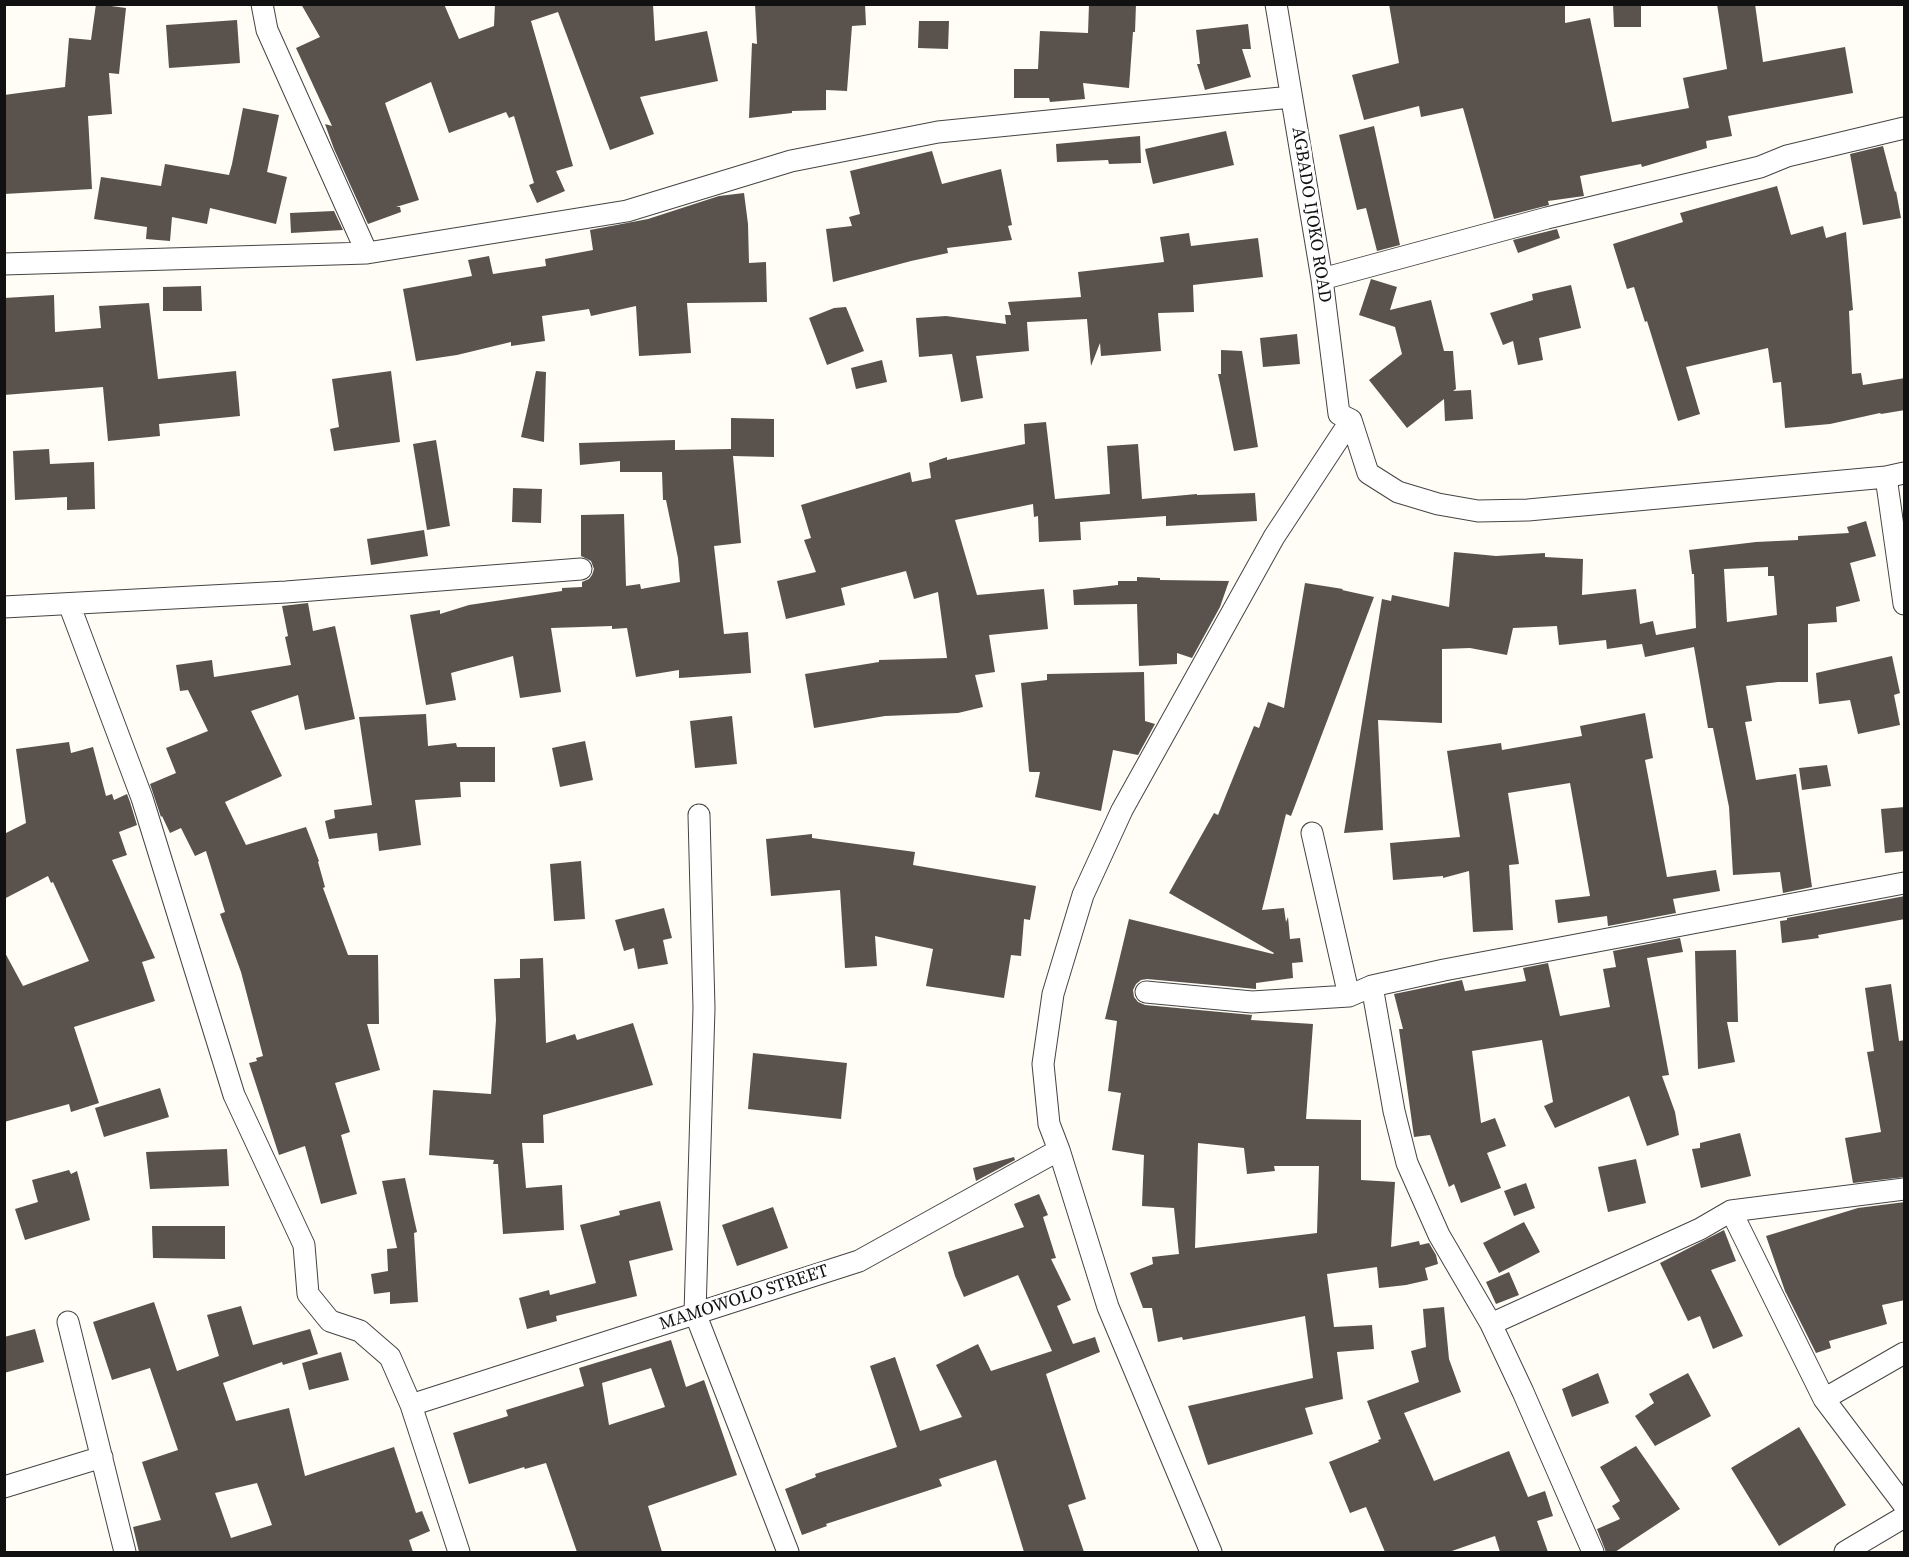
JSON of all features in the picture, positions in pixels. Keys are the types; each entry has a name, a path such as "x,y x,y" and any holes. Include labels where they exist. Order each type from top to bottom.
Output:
{"street":[{"path":"262,4 267,30 367,253"},
{"name":"AGBADO IJOKO ROAD","path":"1276,4 1322,279 1339,414 1350,420"},
{"path":"4,264 367,253 627,211 791,161 938,132 1291,97"},
{"path":"1322,279 1547,218 1760,167 1787,156 1905,128"},
{"path":"1350,420 1368,473 1398,492 1438,504 1478,511 1540,509 1895,475 1905,604"},
{"path":"1211,1552 1108,1307 1049,1124 1043,1064 1053,994 1083,895 1122,810 1274,537 1350,420"},
{"path":"4,607 285,592 581,569"},
{"path":"69,604 142,798 234,1095 304,1245 308,1294 330,1321 360,1331 390,1357 411,1405 459,1552"},
{"path":"699,815 704,1008 695,1313 788,1552"},
{"path":"1312,833 1349,996"},
{"path":"1146,992 1252,1002 1349,996 1372,986 1455,968 1905,883"},
{"path":"1372,986 1394,1111 1407,1163 1439,1235 1491,1324 1593,1552"},
{"name":"MAMOWOLO STREET","path":"411,1405 859,1262 1059,1150"},
{"path":"1491,1324 1700,1229 1731,1211 1905,1189"},
{"path":"1731,1211 1824,1399 1905,1505"},
{"path":"68,1322 125,1552"},
{"path":"1824,1399 1905,1353"},
{"path":"4,1487 102,1457"},
{"path":"1845,1552 1905,1517"}],"building":[{"path":"96,4 126,8 119,74 109,73 112,114 88,116 92,189 4,194 4,95 65,87 69,38 91,40"},
{"path":"301,4 444,4 459,39 494,26 495,4 653,4 655,41 707,31 718,81 640,97 654,134 610,150 558,12 531,21 573,166 556,171 565,191 537,203 529,185 534,183 514,116 509,118 506,112 449,133 431,82 385,103 419,200 396,207 400,207 401,212 368,224 325,124 332,126 296,48 320,37"},
{"path":"755,4 865,4 866,25 852,26 847,91 826,90 826,110 792,111 792,113 749,118 752,43 757,44"},
{"path":"1089,4 1136,4 1129,88 1083,83 1085,99 1050,102 1049,98 1014,98 1014,69 1038,69 1040,31 1088,33"},
{"path":"1389,4 1565,4 1565,23 1590,18 1612,122 1689,108 1683,78 1727,69 1717,4 1755,4 1763,62 1845,47 1853,93 1728,116 1732,136 1706,141 1707,148 1642,167 1641,164 1580,176 1584,196 1548,201 1549,205 1494,219 1463,108 1421,117 1419,106 1364,120 1352,75 1399,63"},
{"path":"1613,4 1641,4 1641,27 1614,27"},
{"path":"237,20 240,63 169,68 166,25"},
{"path":"919,21 949,21 948,49 918,48"},
{"path":"1248,24 1251,49 1242,49 1251,77 1205,90 1197,64 1200,64 1196,30"},
{"path":"243,108 279,115 267,172 287,177 276,224 210,208 207,224 172,217 170,241 146,239 147,227 94,219 101,177 161,186 165,164 229,175"},
{"path":"1374,126 1400,245 1377,251 1366,208 1357,210 1339,135"},
{"path":"1226,131 1234,165 1153,184 1145,149"},
{"path":"1140,136 1141,163 1109,164 1108,160 1057,162 1056,144"},
{"path":"1883,146 1901,218 1863,225 1850,154"},
{"path":"932,151 942,184 1001,169 1012,225 1008,226 1012,240 947,248 948,253 833,282 826,229 852,226 849,217 860,214 850,171"},
{"path":"1777,186 1791,235 1823,226 1826,238 1846,232 1853,310 1849,311 1852,374 1861,373 1863,385 1905,378 1905,410 1830,424 1785,428 1781,382 1773,383 1768,348 1686,367 1700,414 1678,421 1647,321 1645,322 1634,287 1627,289 1613,244 1683,222 1680,213"},
{"path":"744,193 749,263 766,262 767,302 687,303 691,353 639,356 636,306 591,316 589,309 542,316 545,341 511,346 511,342 457,355 416,361 403,289 472,276 468,260 489,256 493,274 546,266 545,259 593,250 590,230 648,219 719,196"},
{"path":"334,211 343,230 291,233 290,213"},
{"path":"1557,229 1560,238 1518,253 1513,240"},
{"path":"1189,233 1191,246 1258,238 1263,277 1193,285 1194,312 1158,313 1161,351 1101,356 1100,343 1091,366 1087,319 1027,322 1029,351 976,356 983,398 961,402 952,354 919,357 916,318 946,316 1006,324 1005,315 1011,315 1008,302 1081,297 1078,272 1164,262 1160,237"},
{"path":"1371,279 1397,287 1390,310 1431,300 1444,351 1453,351 1456,389 1453,391 1471,390 1473,419 1445,421 1444,399 1407,428 1369,380 1402,354 1395,327 1359,315"},
{"path":"1571,285 1581,328 1539,338 1543,360 1518,365 1513,341 1503,345 1490,313 1533,300 1532,294"},
{"path":"201,286 202,311 163,311 163,287"},
{"path":"54,295 55,332 101,328 99,306 149,303 158,379 236,371 240,416 159,424 160,436 108,441 103,387 4,395 4,298"},
{"path":"846,307 864,351 827,365 809,318 834,308"},
{"path":"1297,334 1300,364 1263,367 1260,338"},
{"path":"1221,350 1242,351 1258,447 1234,451 1218,374 1221,374"},
{"path":"882,360 887,382 856,389 851,368"},
{"path":"391,371 400,442 334,451 330,429 339,427 332,379"},
{"path":"536,371 546,372 544,442 521,437"},
{"path":"731,418 774,419 774,457 733,456 741,543 714,546 724,634 748,632 751,673 679,678 679,670 636,677 627,628 612,629 612,626 551,628 561,692 520,698 513,656 451,673 456,700 426,705 410,615 440,610 440,614 469,605 562,591 562,588 582,587 582,582 589,579 594,569 591,561 581,556 581,515 624,514 626,586 640,584 641,589 680,582 678,558 666,500 663,500 662,472 620,472 620,461 580,465 579,443 675,440 675,450 731,449"},
{"path":"1046,422 1055,499 1110,494 1107,446 1138,444 1142,499 1197,494 1255,493 1257,521 1166,526 1166,516 1080,522 1081,540 1039,542 1038,516 1034,517 1033,504 955,520 977,595 1044,589 1048,629 989,635 995,672 975,675 983,707 958,713 885,716 814,728 805,674 879,662 879,660 947,658 938,592 914,599 906,571 841,588 845,605 786,619 777,581 816,572 804,540 811,538 801,505 910,472 912,482 931,478 929,463 947,457 947,460 1025,444 1024,424"},
{"path":"436,440 450,526 427,530 413,444"},
{"path":"49,449 50,464 94,462 95,509 67,510 67,497 15,500 13,451"},
{"path":"513,488 542,489 541,523 512,522"},
{"path":"1866,521 1876,556 1850,563 1860,601 1836,607 1837,622 1808,624 1808,682 1778,682 1746,686 1752,721 1745,722 1756,780 1796,774 1812,887 1783,893 1780,872 1733,875 1729,807 1713,728 1708,728 1694,647 1645,657 1642,644 1607,649 1606,640 1559,645 1557,626 1513,628 1507,655 1470,648 1442,649 1442,723 1378,720 1383,830 1344,833 1382,599 1391,601 1392,595 1449,607 1454,552 1496,556 1545,553 1545,557 1583,559 1582,595 1636,589 1640,624 1653,621 1656,635 1696,628 1694,574 1692,574 1689,550 1756,542 1798,540 1798,536 1849,533 1847,527","holes":["1768,567 1768,576 1774,576 1777,615 1727,622 1724,569"]},
{"path":"424,530 428,556 371,565 367,539"},
{"path":"1137,577 1160,578 1160,580 1229,581 1220,607 1192,658 1177,653 1177,664 1139,666 1137,604 1074,605 1073,590 1118,585 1118,581 1137,581"},
{"path":"1305,583 1374,597 1291,816 1286,814 1262,910 1284,908 1286,922 1288,917 1290,939 1300,938 1303,962 1292,963 1293,978 1256,983 1256,989 1147,979 1136,984 1133,990 1134,997 1145,1005 1252,1015 1251,1020 1313,1024 1306,1119 1361,1120 1361,1180 1395,1182 1391,1247 1419,1241 1420,1245 1429,1243 1438,1264 1425,1268 1428,1280 1379,1288 1377,1267 1327,1274 1334,1327 1372,1325 1374,1349 1337,1352 1343,1399 1305,1408 1313,1434 1208,1465 1188,1406 1313,1378 1305,1316 1183,1340 1182,1337 1158,1342 1152,1308 1143,1308 1130,1273 1153,1264 1152,1257 1179,1254 1174,1208 1142,1206 1144,1155 1112,1150 1121,1093 1108,1091 1117,1021 1105,1019 1129,919 1274,953 1169,893 1214,813 1218,815 1254,726 1259,728 1268,702 1284,708","holes":["1198,1143 1244,1148 1247,1174 1275,1171 1274,1166 1319,1166 1317,1233 1195,1248"]},
{"path":"308,603 313,631 335,626 355,719 305,730 298,695 251,711 282,776 225,802 246,845 306,827 319,861 325,887 323,888 348,955 378,955 379,1024 367,1024 380,1070 335,1083 350,1132 341,1135 357,1194 321,1204 305,1146 279,1155 249,1063 263,1056 241,972 220,914 225,912 206,851 195,856 181,828 170,833 161,817 150,784 176,773 166,748 208,731 188,690 180,691 176,665 212,660 214,677 291,665 282,606"},
{"path":"1892,656 1900,693 1894,695 1900,725 1858,734 1850,700 1819,704 1816,673"},
{"path":"1144,672 1145,721 1155,724 1138,755 1113,750 1101,811 1035,797 1040,772 1029,771 1021,683 1047,680 1047,674"},
{"path":"1645,713 1653,758 1645,760 1667,877 1716,870 1720,891 1673,899 1676,913 1608,926 1607,916 1558,923 1555,900 1590,896 1570,783 1508,793 1519,864 1509,865 1513,930 1473,932 1469,871 1443,878 1443,876 1393,880 1390,843 1460,837 1447,751 1501,743 1502,750 1582,736 1580,726"},
{"path":"426,714 428,746 456,743 457,747 495,747 495,782 460,782 461,797 415,800 421,845 379,851 377,833 329,839 325,821 335,818 334,810 372,805 359,717"},
{"path":"732,716 737,764 695,768 690,721"},
{"path":"585,741 593,780 560,787 552,748"},
{"path":"69,742 71,753 93,747 106,796 112,794 114,800 127,794 130,802 137,825 119,832 127,855 112,860 155,958 142,962 155,1001 74,1027 99,1103 71,1112 69,1104 4,1122 4,951 23,986 89,961 53,882 51,883 48,876 4,899 4,834 26,823 16,749"},
{"path":"1827,765 1831,786 1802,790 1799,768"},
{"path":"1905,807 1905,851 1885,853 1881,809"},
{"path":"812,834 812,838 915,852 913,865 1036,886 1030,920 1024,919 1021,956 1011,955 1004,998 926,986 933,949 875,936 877,966 845,968 840,890 771,896 766,839"},
{"path":"581,861 585,919 554,921 550,864"},
{"path":"1905,896 1905,919 1818,935 1819,938 1782,943 1780,921 1787,920 1787,918"},
{"path":"664,908 672,938 663,940 668,964 638,969 634,948 624,951 615,920"},
{"path":"1680,938 1683,952 1647,958 1669,1075 1662,1076 1675,1112 1679,1135 1647,1146 1629,1096 1555,1128 1544,1106 1553,1102 1542,1040 1472,1051 1481,1123 1495,1118 1506,1146 1487,1153 1501,1188 1461,1203 1454,1184 1449,1187 1430,1135 1414,1137 1399,1029 1403,1029 1394,994 1462,980 1465,991 1526,981 1523,968 1548,963 1560,1016 1610,1007 1603,969 1616,967 1613,951"},
{"path":"1736,950 1738,1022 1727,1022 1735,1062 1698,1069 1695,951"},
{"path":"543,958 546,1043 575,1034 577,1040 633,1023 653,1085 543,1115 544,1143 522,1143 526,1188 562,1185 564,1230 503,1234 498,1164 493,1164 494,1160 429,1155 433,1090 491,1094 496,1020 494,979 520,978 520,959"},
{"path":"1891,984 1899,1041 1905,1040 1905,1177 1853,1183 1845,1138 1881,1132 1867,1052 1874,1051 1865,988"},
{"path":"753,1053 847,1063 841,1119 748,1109"},
{"path":"160,1088 169,1117 104,1137 95,1108"},
{"path":"1740,1133 1751,1176 1701,1188 1692,1149 1700,1148 1700,1143"},
{"path":"227,1149 229,1186 150,1189 146,1152"},
{"path":"1014,1157 1015,1160 976,1181 973,1168"},
{"path":"1636,1159 1646,1203 1608,1212 1598,1167"},
{"path":"69,1170 71,1174 77,1171 90,1220 25,1240 15,1209 38,1202 32,1180"},
{"path":"405,1178 417,1232 414,1233 418,1302 390,1304 390,1292 374,1294 371,1274 388,1271 387,1249 397,1248 382,1181"},
{"path":"1526,1183 1535,1208 1514,1216 1504,1191"},
{"path":"1039,1194 1048,1215 1043,1217 1056,1258 1051,1259 1071,1300 1057,1306 1073,1344 1095,1337 1100,1352 1046,1374 1086,1499 1068,1505 1084,1552 1024,1552 996,1460 939,1479 942,1486 826,1524 827,1526 802,1535 785,1489 816,1477 815,1474 897,1447 870,1366 895,1357 920,1431 962,1417 936,1365 978,1344 991,1371 1052,1351 1018,1275 964,1297 948,1252 1024,1227 1014,1204"},
{"path":"660,1201 673,1250 629,1261 637,1296 556,1316 557,1321 527,1329 519,1298 549,1290 550,1295 596,1283 580,1225 620,1215 619,1211"},
{"path":"1905,1202 1905,1300 1882,1305 1887,1324 1829,1341 1831,1348 1816,1353 1785,1291 1766,1236 1858,1208"},
{"path":"773,1207 788,1248 737,1266 722,1225"},
{"path":"1524,1222 1540,1252 1499,1273 1483,1243"},
{"path":"152,1226 225,1226 225,1259 153,1258"},
{"path":"1724,1230 1736,1261 1711,1270 1743,1336 1713,1349 1700,1316 1688,1321 1660,1263"},
{"path":"1509,1272 1519,1295 1496,1304 1486,1282"},
{"path":"154,1302 177,1371 219,1356 207,1315 241,1306 253,1345 310,1329 318,1354 283,1365 282,1362 223,1383 236,1421 289,1408 305,1476 394,1447 416,1513 422,1511 430,1531 409,1540 413,1552 139,1552 133,1527 161,1520 142,1462 178,1450 150,1368 112,1380 93,1322","holes":["257,1483 272,1525 231,1538 215,1493"]},
{"path":"1444,1307 1449,1359 1461,1392 1404,1413 1434,1481 1509,1451 1528,1497 1545,1491 1553,1516 1537,1521 1548,1552 1500,1552 1495,1536 1449,1552 1385,1552 1366,1507 1350,1513 1329,1462 1379,1442 1378,1440 1381,1439 1367,1401 1419,1382 1411,1351 1426,1347 1423,1309"},
{"path":"35,1329 44,1362 4,1373 4,1337"},
{"path":"671,1340 686,1387 704,1380 737,1475 648,1506 662,1552 577,1552 546,1463 525,1469 524,1467 469,1484 453,1433 508,1416 506,1410 584,1386 579,1368","holes":["651,1368 665,1407 609,1425 602,1383"]},
{"path":"341,1352 349,1380 309,1390 302,1363"},
{"path":"1598,1373 1609,1403 1572,1417 1562,1389"},
{"path":"1688,1373 1711,1416 1655,1446 1635,1416 1654,1403 1649,1394"},
{"path":"1799,1427 1846,1505 1779,1546 1731,1468"},
{"path":"1636,1446 1680,1509 1615,1552 1606,1552 1597,1529 1620,1519 1612,1506 1620,1501 1600,1467"}]}
